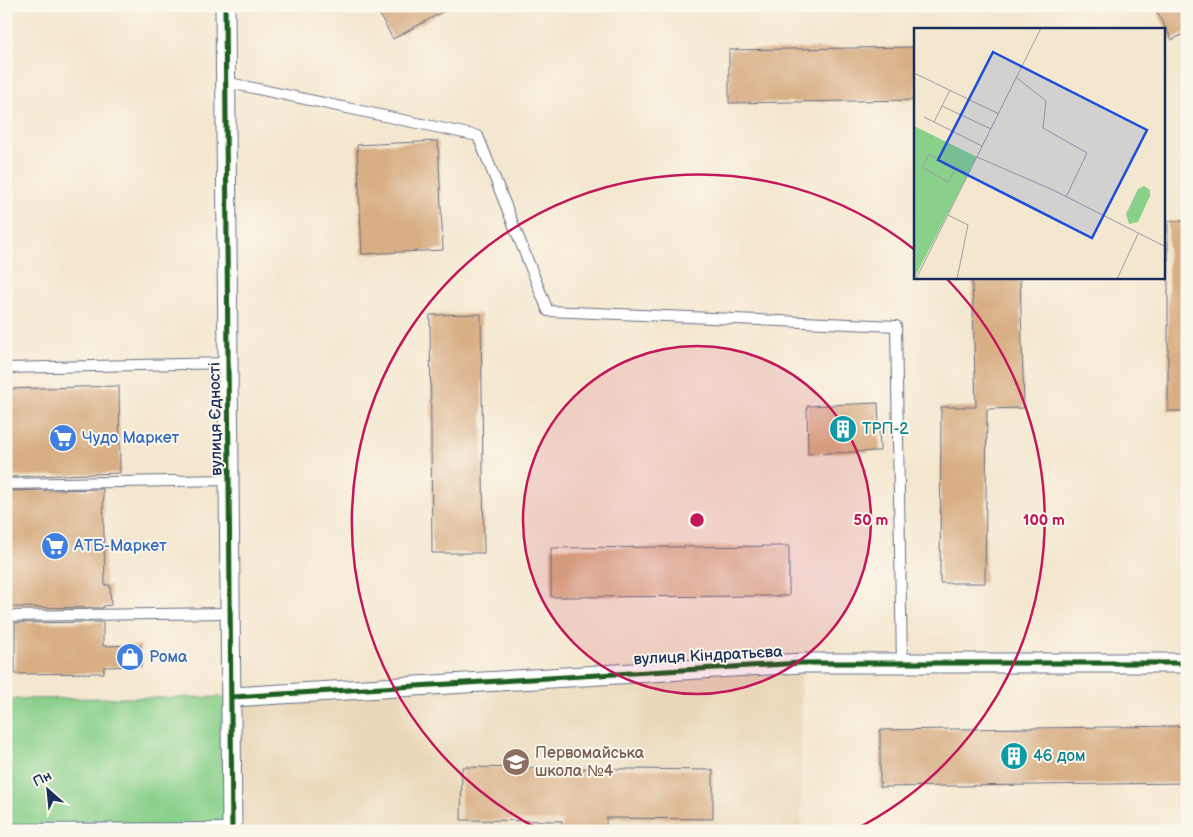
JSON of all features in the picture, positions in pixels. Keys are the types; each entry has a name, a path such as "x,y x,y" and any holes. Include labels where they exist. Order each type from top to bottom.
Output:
{"street":[{"name":"вулиця Єдності","path":"225,6 232,829"},
{"name":"вулиця Кіндратьєва","path":"232,697 791,664 1187,663"}],"lane":[{"path":"225,82 478,136 548,311 896,326 902,663"},
{"path":"6,368 228,363"},
{"path":"6,484 229,480"},
{"path":"6,616 230,613"},
{"path":"6,829 232,829"}],"shaded area":[{"name":"Первомайська школа №4","path":"801,663 801,831 232,831 232,697"}],"green space":[{"path":"232,697 232,831 6,831 6,699"}],"building":[{"path":"375,6 453,6 393,39"},
{"path":"1154,6 1187,6 1187,32 1172,40"},
{"path":"914,47 914,100 729,103 729,50"},
{"path":"438,141 443,250 362,254 357,145"},
{"path":"1168,221 1187,221 1187,411 1168,411"},
{"path":"972,279 1020,279 1024,408 987,409 985,583 940,583 941,407 976,407"},
{"path":"481,314 484,553 432,553 430,315"},
{"name":"Чудо Маркет","path":"119,386 120,473 6,477 6,389"},
{"name":"ТРП-2","path":"878,403 880,451 808,454 807,406"},
{"name":"АТБ-Маркет","path":"103,489 105,585 110,585 111,605 103,606 103,608 6,607 6,491"},
{"path":"789,546 789,596 551,597 551,548"},
{"path":"103,622 103,646 141,645 141,666 104,667 104,673 15,674 15,623"},
{"name":"46 дом","path":"1187,726 1187,783 880,787 880,730"},
{"path":"462,767 713,770 713,819 606,818 606,831 562,831 562,821 461,820"}],"cycle path":[{"path":"225,6 232,831"},
{"path":"232,697 801,663 1187,663"}],"place":[{"name":"ТРП-2","path":"843,429"},
{"name":"Чудо Маркет","path":"63,438"},
{"name":"АТБ-Маркет","path":"55,546"},
{"name":"Рома","path":"130,657"},
{"name":"46 дом","path":"1014,756"},
{"name":"Первомайська школа №4","path":"516,762"}]}
